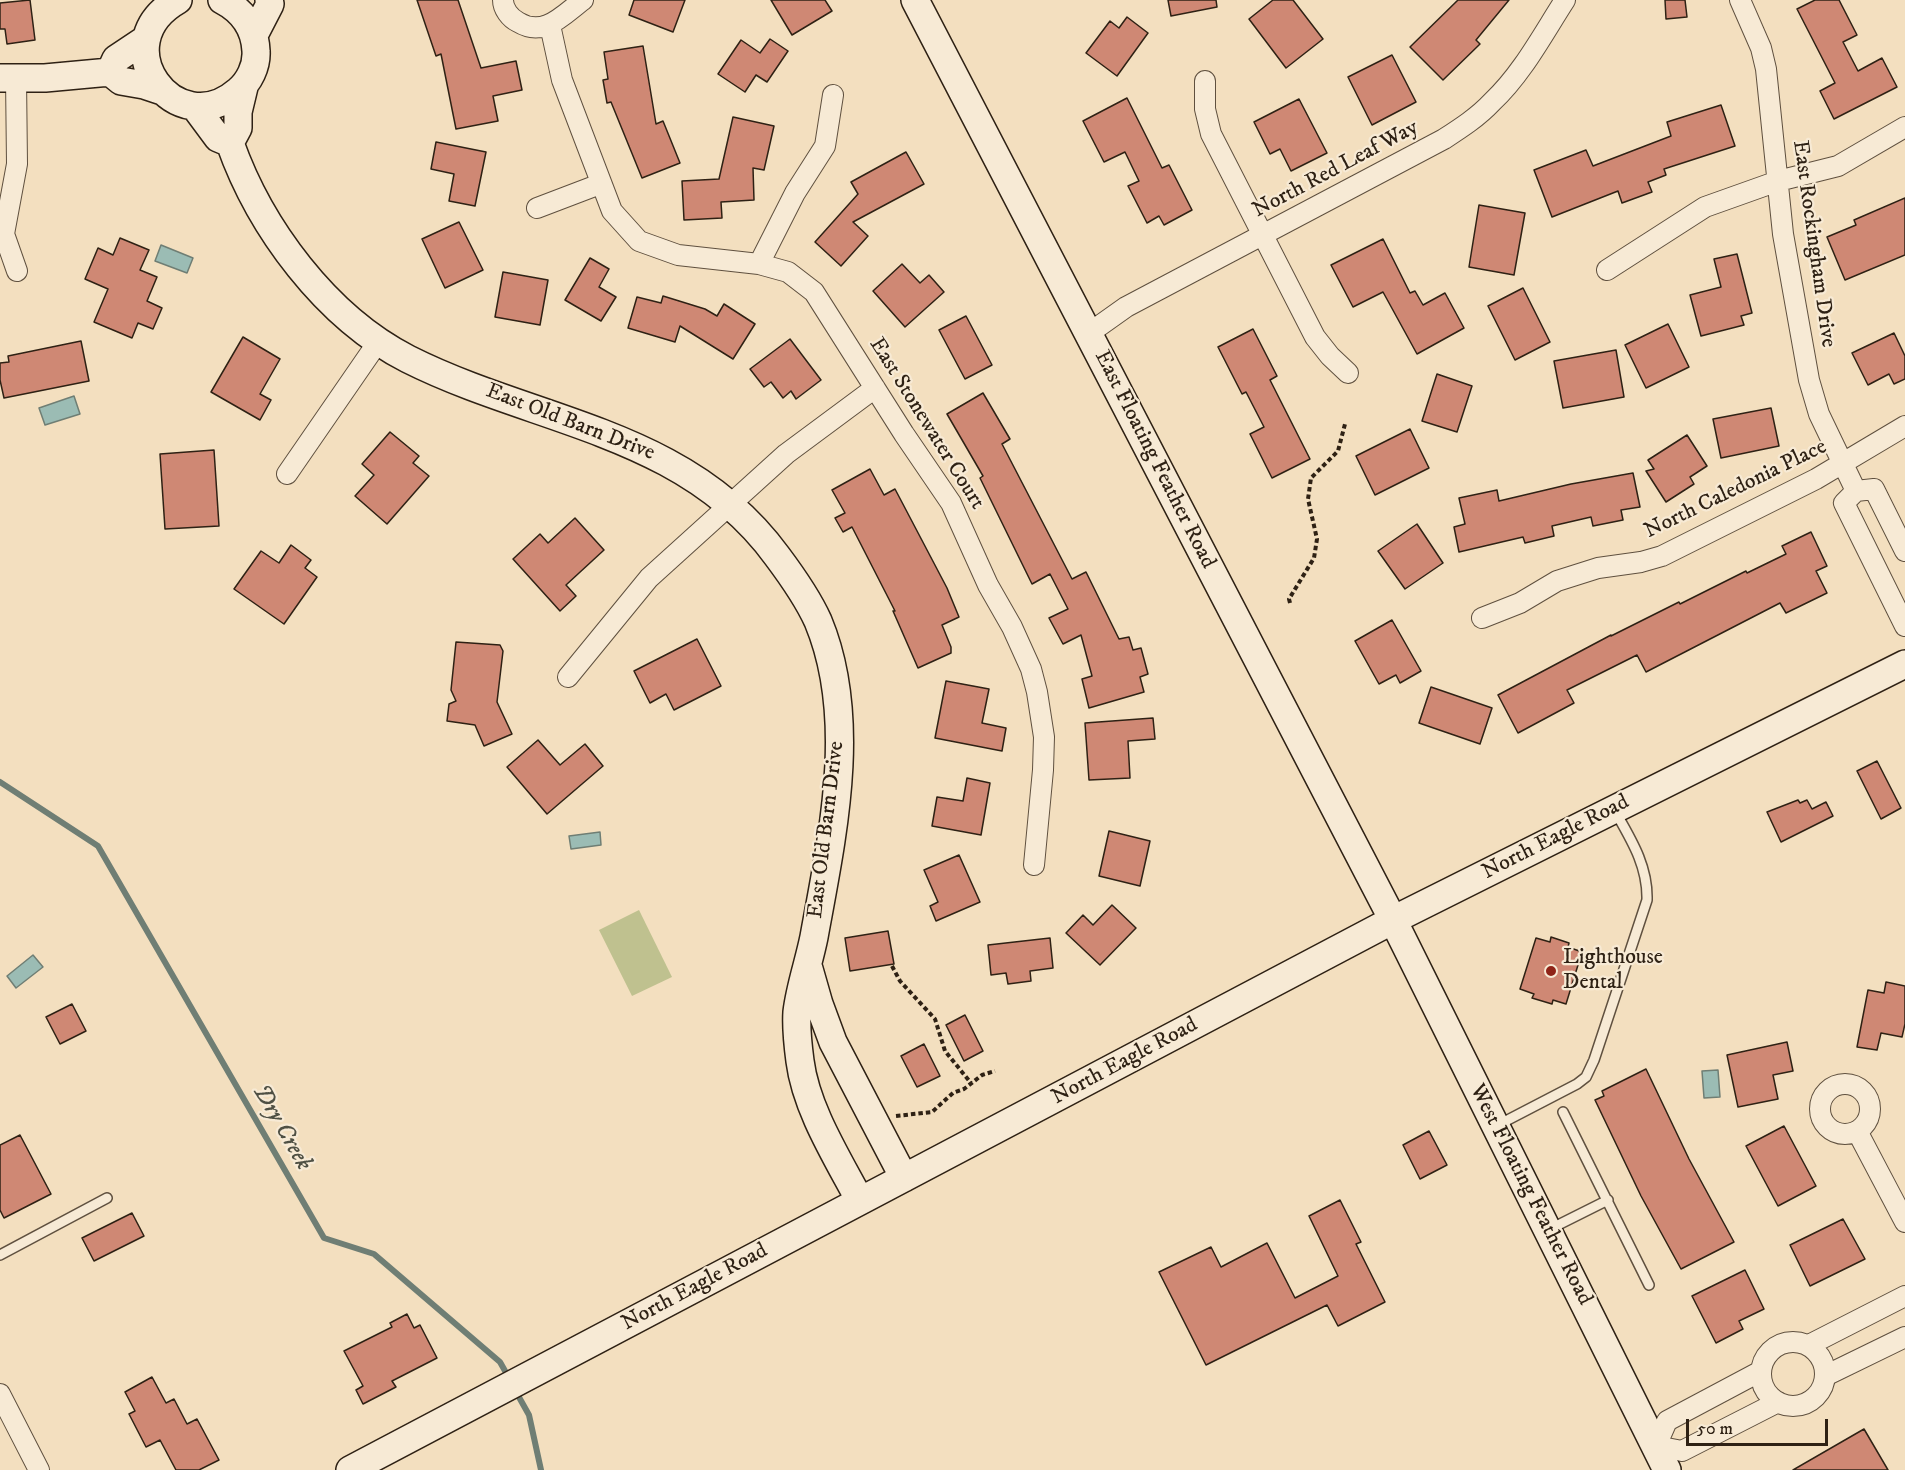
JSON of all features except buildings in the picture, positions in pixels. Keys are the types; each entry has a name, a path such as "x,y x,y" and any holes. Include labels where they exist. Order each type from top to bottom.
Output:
{"main road":[{"path":"178,0 165,8 152,22 146,39 145,58 151,76 162,91 177,102 195,106 213,105 230,98 244,87"},
{"path":"222,0 233,6 246,19 254,35 256,53 253,71 244,87 238,112 238,128 230,143"},
{"path":"254,35 270,4 269,0"},
{"name":"East Floating Feather Road","path":"915,0 1393,920"},
{"path":"110,72 116,59 146,39"},
{"path":"8,78 110,72 121,81 162,91"},
{"name":"East Old Barn Drive","path":"195,106 218,138 230,143 247,184 296,262 333,304 378,342 440,374 610,435 676,467 730,505 762,537 777,556 817,620 837,691 839,761 828,861 797,1014 800,1063 814,1110 860,1202"},
{"name":"North Eagle Road","path":"350,1470 1393,920 1905,664"},
{"name":"West Floating Feather Road","path":"1393,920 1667,1470"},
{"name":"East Old Barn Drive","path":"808,965 833,1042 904,1178"}],"street":[{"path":"503,0 512,19 526,27 540,29 550,25 583,0"},
{"name":"North Red Leaf Way","path":"1088,334 1126,307 1444,139 1472,121 1511,81 1565,0"},
{"name":"East Rockingham Drive","path":"1740,0 1761,48 1766,69 1783,234 1809,380 1819,414 1856,490"},
{"name":"East Stonewater Court","path":"550,25 562,80 612,212 639,241 678,255 759,264 788,272 814,292 951,503 988,585 1012,627 1031,669 1044,737 1034,866"},
{"path":"8,78 17,164 4,234 17,271"},
{"path":"1205,81 1205,109 1211,134 1315,337 1348,373"},
{"path":"759,264 795,193 825,146 833,95"},
{"path":"1607,270 1705,207 1778,181 1838,166 1905,127"},
{"path":"537,208 600,184"},
{"path":"287,474 378,342"},
{"path":"568,677 649,578 786,454 875,388"},
{"name":"North Caledonia Place","path":"1482,618 1520,603 1557,581 1598,568 1641,562 1662,556 1842,464 1905,426"},
{"path":"1905,551 1874,489 1856,490 1844,503 1905,626"},
{"path":"1857,1131 1905,1222"},
{"path":"1809,1345 1905,1296"},
{"path":"1825,1376 1905,1337"},
{"path":"1791,1341 1809,1345 1822,1358 1825,1376 1819,1393 1805,1404 1796,1406 1778,1402 1765,1389 1761,1371 1763,1362 1773,1348 1791,1341"},
{"path":"1761,1371 1667,1421 1656,1446 1682,1451 1778,1402"},
{"path":"0,1394 39,1470"}],"lane":[{"path":"1496,1126 1577,1084 1586,1077 1594,1060 1647,900 1648,884 1644,868 1614,809"},
{"path":"1563,1112 1649,1285"},
{"path":"0,1255 108,1198"},
{"path":"1548,1230 1608,1200"}],"path":[{"path":"1290,603 1289,599 1314,558 1317,539 1308,499 1311,478 1338,451 1345,424"},
{"path":"892,966 900,981 934,1019 945,1051 971,1083"},
{"path":"891,1116 932,1112 952,1093 964,1089 982,1075 995,1071"}],"green space":[{"path":"639,910 672,977 632,996 599,930"}],"water":[{"path":"161,245 193,258 187,273 155,261"},
{"path":"74,396 80,414 45,425 39,408"},
{"path":"600,832 601,845 571,849 569,836"},
{"path":"33,955 43,967 16,988 7,976"},
{"path":"1718,1070 1720,1097 1704,1098 1702,1071"}],"waterway":[{"name":"Dry Creek","path":"0,782 98,846 324,1238 374,1254 500,1362 509,1378"},
{"name":"Dry Creek","path":"515,1390 529,1415 541,1470"}],"place":[{"name":"Lighthouse Dental","path":"1551,971"}]}
